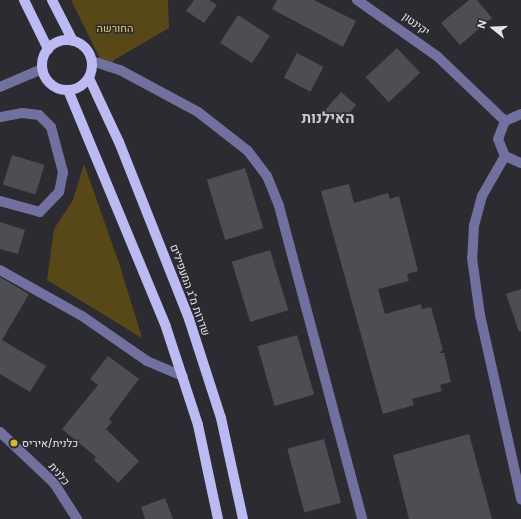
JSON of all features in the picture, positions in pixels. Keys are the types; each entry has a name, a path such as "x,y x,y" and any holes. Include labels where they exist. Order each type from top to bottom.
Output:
{"main road":[{"path":"24,0 48,49"},
{"path":"52,0 73,41"},
{"path":"59,41 73,41 86,48 92,61 89,78 79,88 68,90 51,85 42,69 48,49 59,41"},
{"name":"שדרות מ\"ג המעפילים","path":"89,78 119,142 189,319 221,418 243,519"},
{"path":"68,90 143,266 183,376 218,519"}],"street":[{"name":"יקינטון","path":"357,0 438,57 505,121"},
{"path":"92,61 120,70 198,112 248,151 267,176 279,206 362,519"},
{"path":"0,87 42,69"},
{"path":"0,117 22,113 39,115 51,127 63,172 59,192 40,212 0,202"},
{"path":"521,114 505,121 498,139 505,156 521,163"},
{"path":"505,156 480,203 472,258 478,308 521,499"},
{"path":"0,270 82,316 147,361 183,376"},
{"name":"כלנית","path":"0,432 54,483 77,519"}],"green space":[{"name":"החורשה","path":"71,0 168,0 169,28 114,60 107,73"},
{"path":"84,164 120,266 142,338 47,280 54,229 73,200"}],"building":[{"path":"194,0 209,0 217,5 204,23 186,11"},
{"path":"277,0 314,0 356,21 343,47 272,9"},
{"path":"469,0 477,0 492,18 460,45 441,23"},
{"path":"238,15 270,36 252,63 220,43"},
{"path":"397,48 420,73 389,102 366,77"},
{"path":"297,53 323,67 310,92 284,78"},
{"path":"341,92 356,105 339,125 324,112"},
{"path":"12,155 45,165 35,195 3,185"},
{"path":"245,168 263,228 225,240 207,180"},
{"path":"349,184 354,203 388,193 390,199 399,196 418,271 407,274 409,281 378,289 385,314 421,304 422,309 431,307 443,350 439,353 444,353 451,382 440,385 442,391 412,399 414,405 383,414 321,191"},
{"path":"0,222 25,230 18,254 0,249"},
{"path":"270,250 288,310 250,322 232,262"},
{"path":"0,277 29,294 2,340 46,366 30,392 0,374"},
{"path":"521,289 521,331 519,332 506,294"},
{"path":"297,335 314,395 275,406 258,346"},
{"path":"108,356 139,379 109,419 112,422 106,429 139,461 118,483 94,460 96,457 62,429 98,385 90,379"},
{"path":"469,434 492,519 409,519 393,455"},
{"path":"324,439 341,503 304,513 287,449"},
{"path":"165,498 173,519 145,519 141,507"}],"place":[{"name":"כלנית/איריס","path":"14,443"}],"district":[{"name":"האילנות","path":"328,119"}]}
